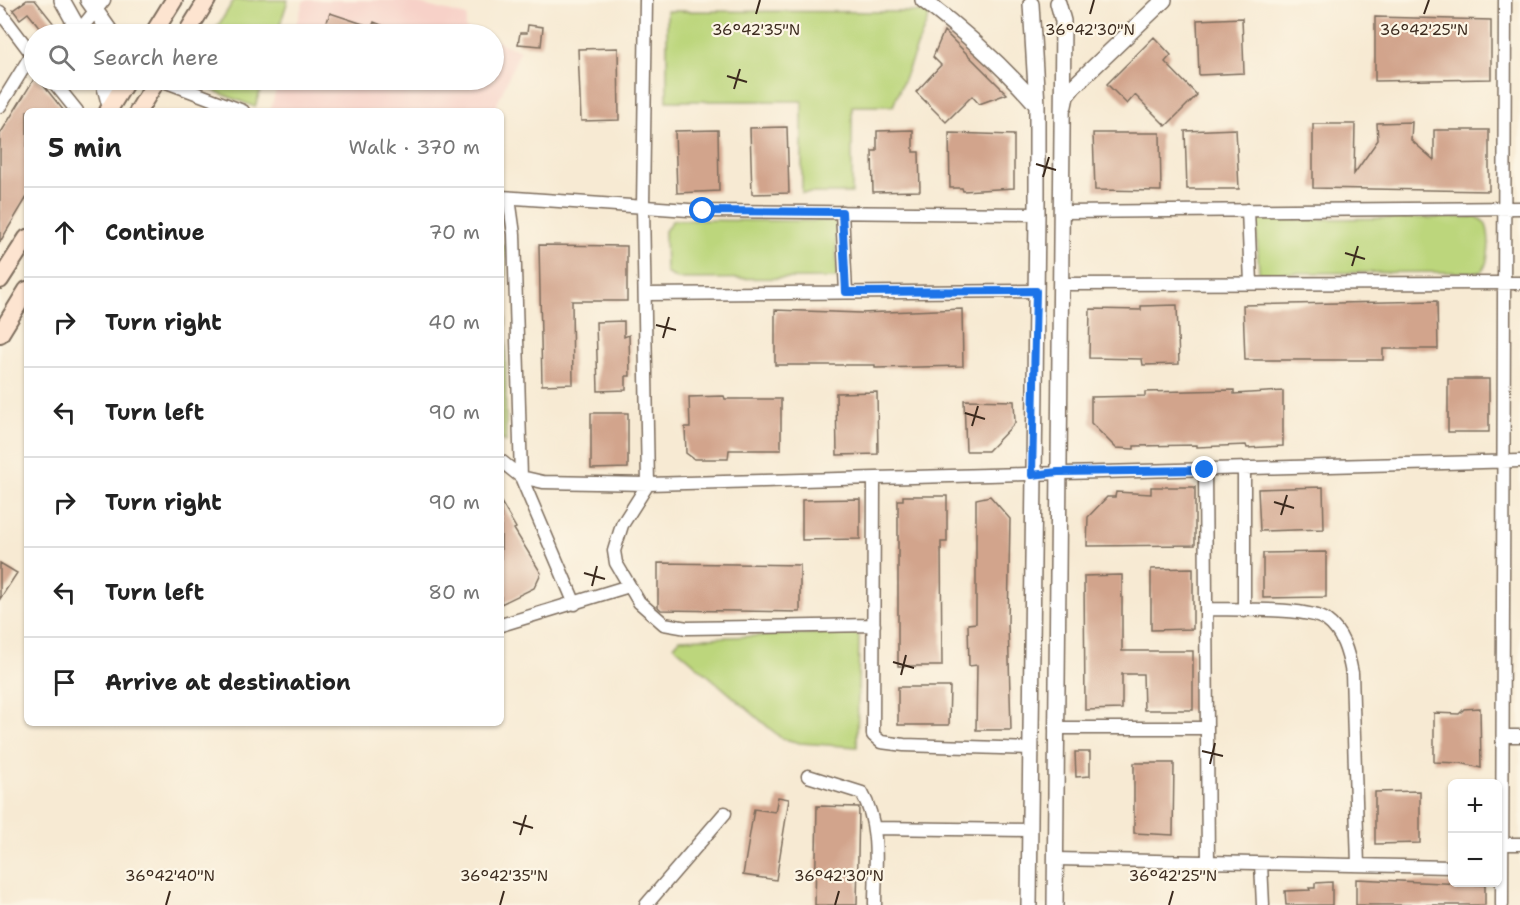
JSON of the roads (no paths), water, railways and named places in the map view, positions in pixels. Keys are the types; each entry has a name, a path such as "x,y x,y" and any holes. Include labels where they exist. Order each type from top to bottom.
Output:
{"main road":[{"path":"159,24 174,0"},
{"path":"192,24 207,0"},
{"path":"110,108 121,90"},
{"path":"140,108 152,90"},
{"path":"0,280 24,243"},
{"path":"0,334 24,295"}],"street":[{"path":"62,0 75,24"},
{"path":"646,0 643,207 648,484 622,525 614,551 616,563 639,602 664,624 687,627 874,625"},
{"path":"923,0 954,24 1010,74 1037,105"},
{"path":"1061,117 1066,96 1074,86 1164,0"},
{"path":"1504,0 1505,461 1502,844 1520,844"},
{"path":"1029,905 1037,105 1028,2 1050,7 1060,2 1063,21 1061,117 1063,212 1055,728 1055,905"},
{"path":"85,24 96,4"},
{"path":"96,4 107,24"},
{"path":"0,12 24,43"},
{"path":"0,106 24,69"},
{"path":"60,90 75,108"},
{"path":"105,90 109,108"},
{"path":"186,90 235,108"},
{"path":"575,604 521,477 514,234 505,197 703,211 1037,214"},
{"path":"1063,212 1520,208"},
{"path":"1248,210 1251,283"},
{"path":"842,212 846,292"},
{"path":"1062,284 1520,283"},
{"path":"645,294 1036,291"},
{"path":"504,463 521,477 543,482 648,484 1520,461"},
{"path":"1244,469 1244,611"},
{"path":"1205,470 1208,863"},
{"path":"874,479 873,735 881,742 1031,749"},
{"path":"504,624 629,586"},
{"path":"1206,609 1309,613 1320,616 1333,627 1347,650 1352,673 1358,865"},
{"path":"1055,728 1207,728"},
{"path":"1503,736 1520,736"},
{"path":"808,776 862,793 869,804 875,828 874,905"},
{"path":"646,905 725,813"},
{"path":"875,828 1029,830"},
{"path":"1056,859 1448,867"},
{"path":"1261,864 1263,905"},
{"path":"1501,887 1502,905"}]}
